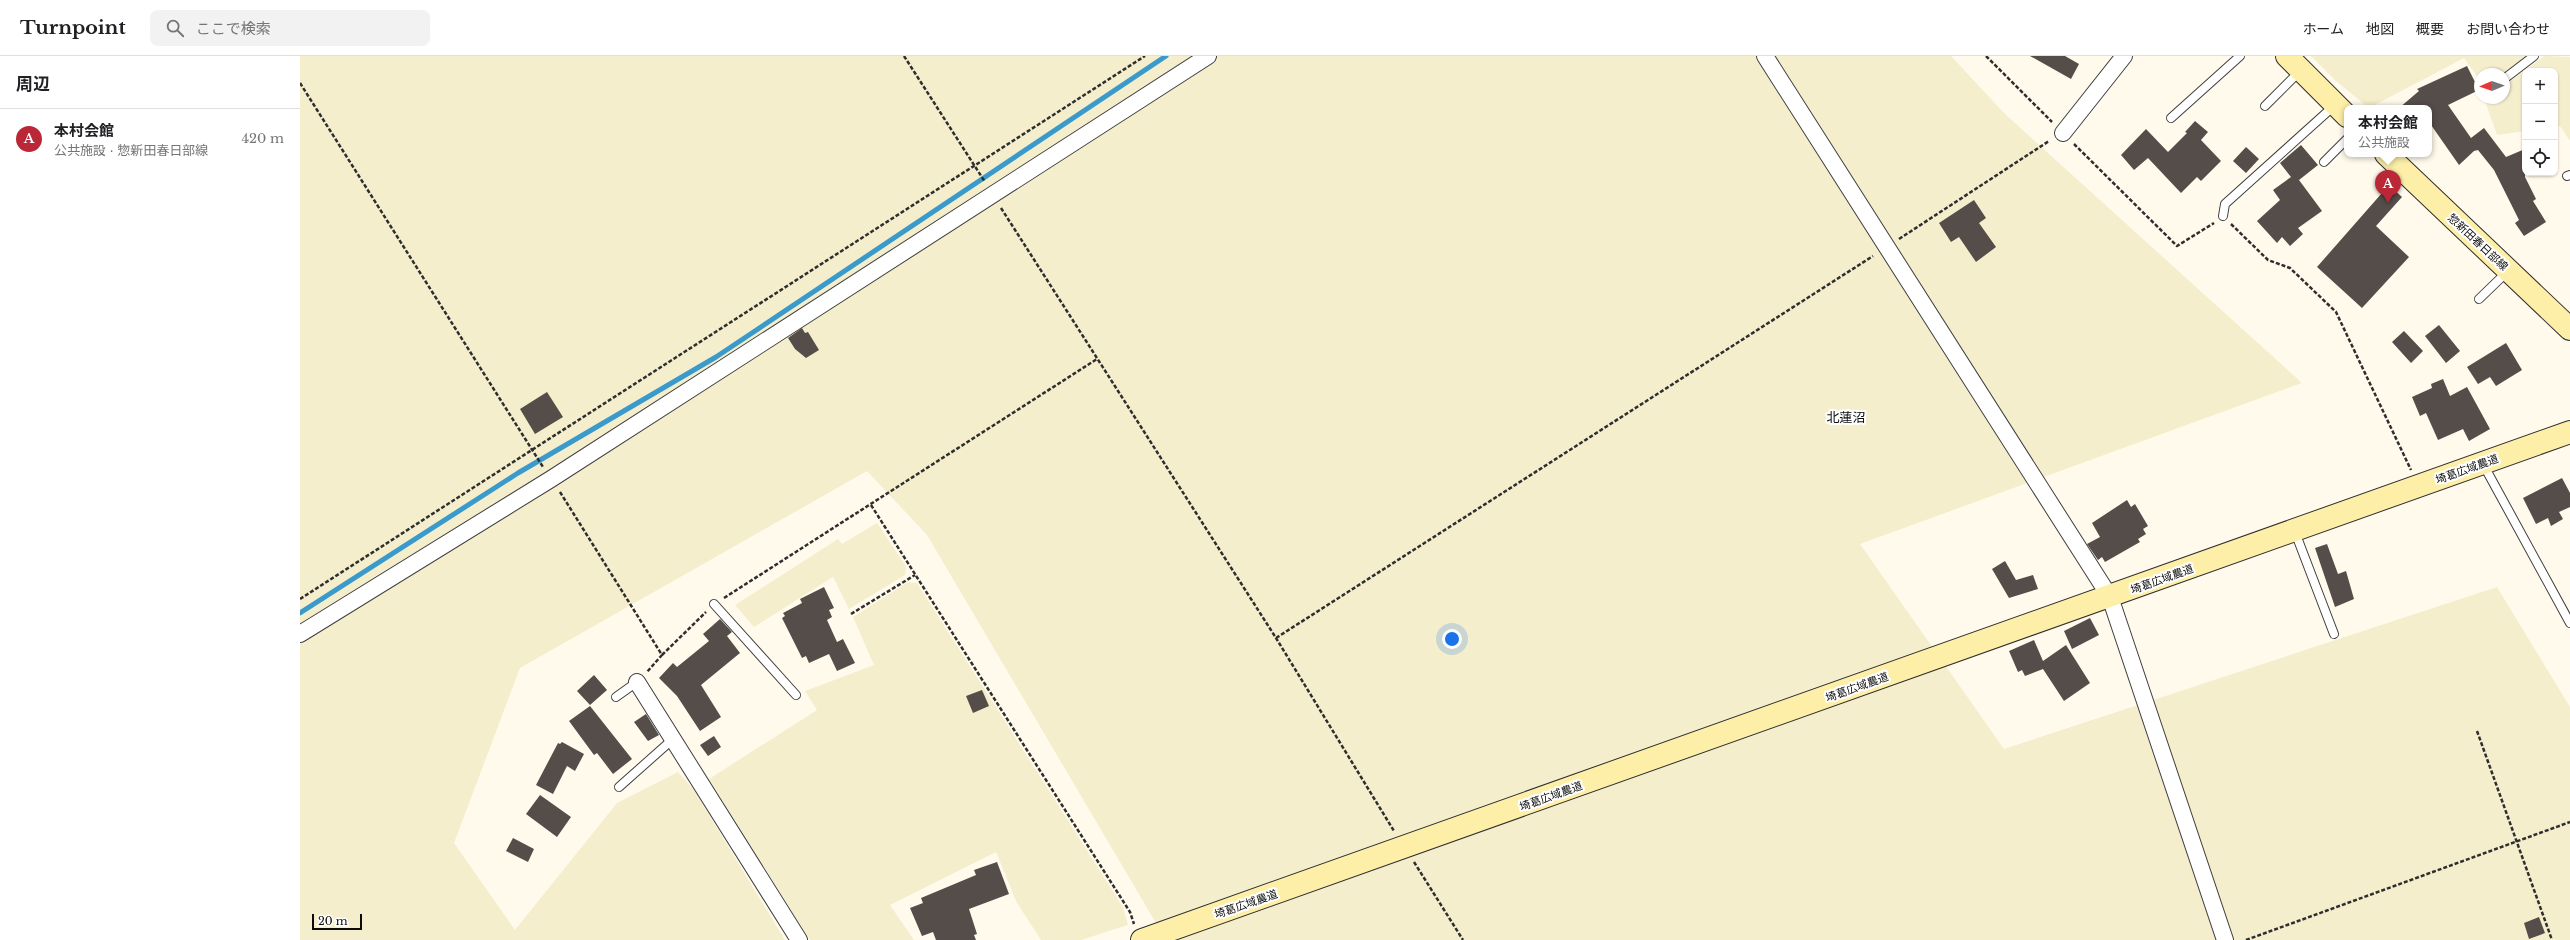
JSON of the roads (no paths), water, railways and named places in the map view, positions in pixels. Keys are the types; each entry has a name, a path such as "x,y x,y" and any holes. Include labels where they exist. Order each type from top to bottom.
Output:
{"street":[{"path":"300,634 991,191 1208,56"},
{"path":"1765,56 2110,597 2226,940"},
{"path":"2063,133 2124,56"},
{"path":"2294,63 2341,110"},
{"name":"惣新田春日部線","path":"2389,157 2570,329"},
{"name":"埼葛広域農道","path":"1139,933 1405,848 2570,432"},
{"path":"637,682 799,940"}],"lane":[{"path":"2171,118 2240,56"},
{"path":"2510,74 2534,56"},
{"path":"2265,106 2294,63"},
{"path":"2224,216 2225,204 2341,110"},
{"path":"2324,162 2344,142"},
{"path":"2479,299 2508,271"},
{"path":"2482,463 2570,623"},
{"path":"2295,531 2334,634"},
{"path":"714,604 796,695"},
{"path":"616,697 637,682"},
{"path":"619,787 673,739"}],"waterway":[{"path":"300,613 518,473 716,357 1166,56"}],"place":[{"name":"本村会館","path":"2388,203"}],"district":[{"name":"北蓮沼","path":"1846,417"}]}
